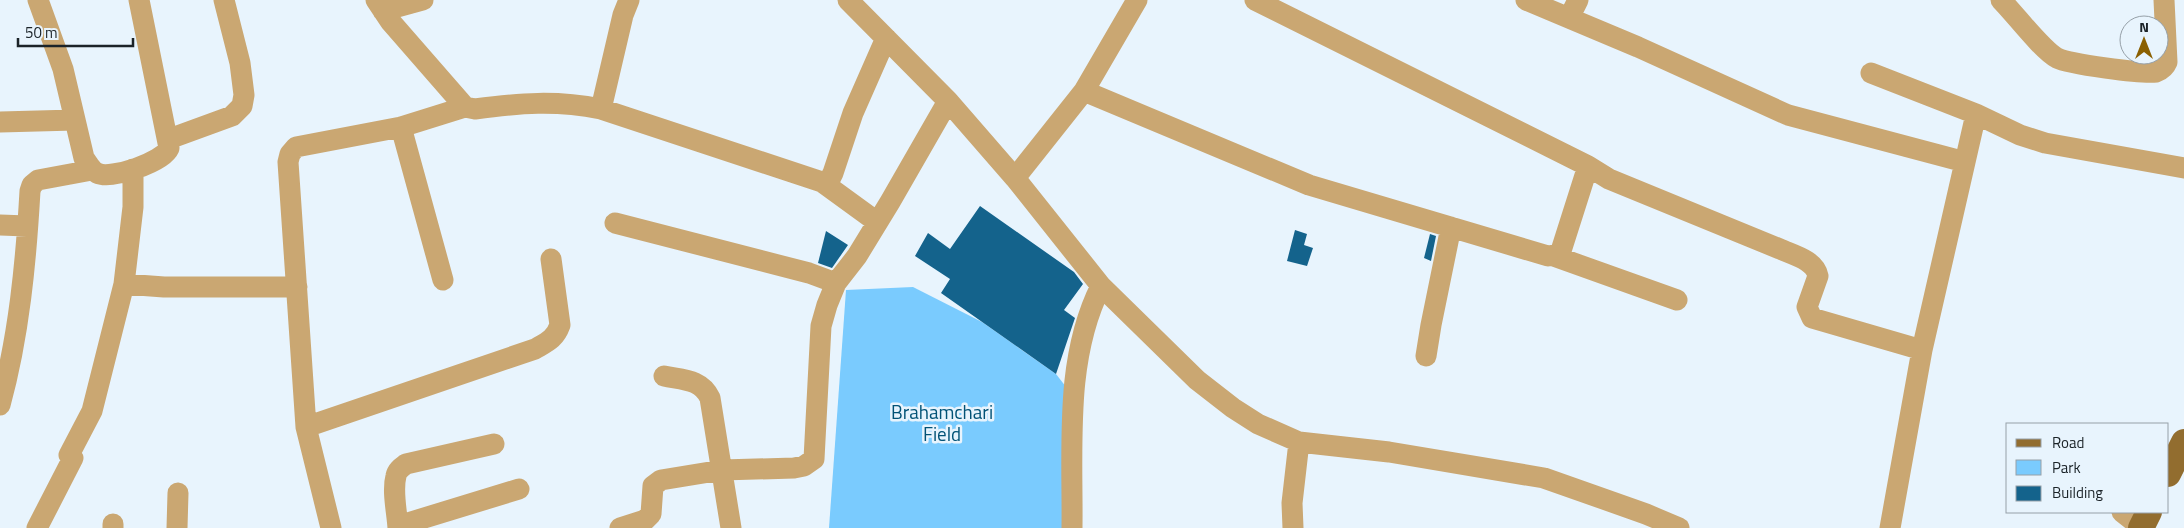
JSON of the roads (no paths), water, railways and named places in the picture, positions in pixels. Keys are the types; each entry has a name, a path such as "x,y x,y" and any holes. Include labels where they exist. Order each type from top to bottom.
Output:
{"main road":[{"path":"2169,472 2184,442"}],"street":[{"path":"38,0 63,68 84,158 92,170 102,175 116,174 133,169 164,156 169,148 169,139 139,0"},
{"path":"169,139 232,116 242,106 244,95 240,63 224,0"},
{"path":"380,5 423,0"},
{"path":"601,109 623,15 629,0"},
{"path":"848,0 948,101 1015,178 1101,286 1204,386 1258,424 1299,442 1388,452 1544,478 1646,514 1679,528"},
{"path":"1255,0 1588,166 1609,179 1808,262 1815,267 1818,276 1807,306 1812,318 1922,350"},
{"path":"1526,0 1574,9 1638,47 1788,115 1966,162"},
{"path":"2001,0 2056,58 2070,62 2143,72 2156,72 2165,66 2167,62 2164,0"},
{"path":"1015,178 1084,91 1128,3"},
{"path":"380,5 465,107"},
{"path":"822,182 830,179 834,173 854,113 886,38"},
{"path":"1871,73 1976,114 2020,135 2045,144 2184,168"},
{"path":"1084,91 1308,185 1554,256 1677,300"},
{"path":"620,528 644,520 651,514 654,486 661,480 722,470 794,468 804,466 814,459 822,326 827,305 836,283 857,256 878,222 948,101"},
{"path":"331,528 306,427 288,162 290,154 296,147 401,127 465,107 475,109 554,102 571,103 601,109 822,182 878,222"},
{"path":"1890,528 1922,350 1976,114"},
{"path":"0,122 75,120"},
{"path":"401,127 443,280"},
{"path":"1554,256 1560,254 1564,247 1588,166"},
{"path":"37,528 92,411 124,284 133,207 133,169"},
{"path":"0,405 3,381 16,332 32,185 44,178 92,170"},
{"path":"615,223 810,273 836,283"},
{"path":"0,225 27,226"},
{"path":"1426,356 1451,226"},
{"path":"306,427 535,349 550,340 557,334 560,325 551,259"},
{"path":"124,284 164,287 297,287"},
{"path":"1072,528 1073,396 1083,332 1091,306 1101,286"},
{"path":"664,376 700,384 710,398 731,528"},
{"path":"1293,528 1292,503 1299,442"},
{"path":"494,444 406,464 399,470 396,475 395,486 398,527 519,489"},
{"path":"177,528 178,493"}],"park label":[{"name":"Brahamchari Field","path":"942,423"}]}
